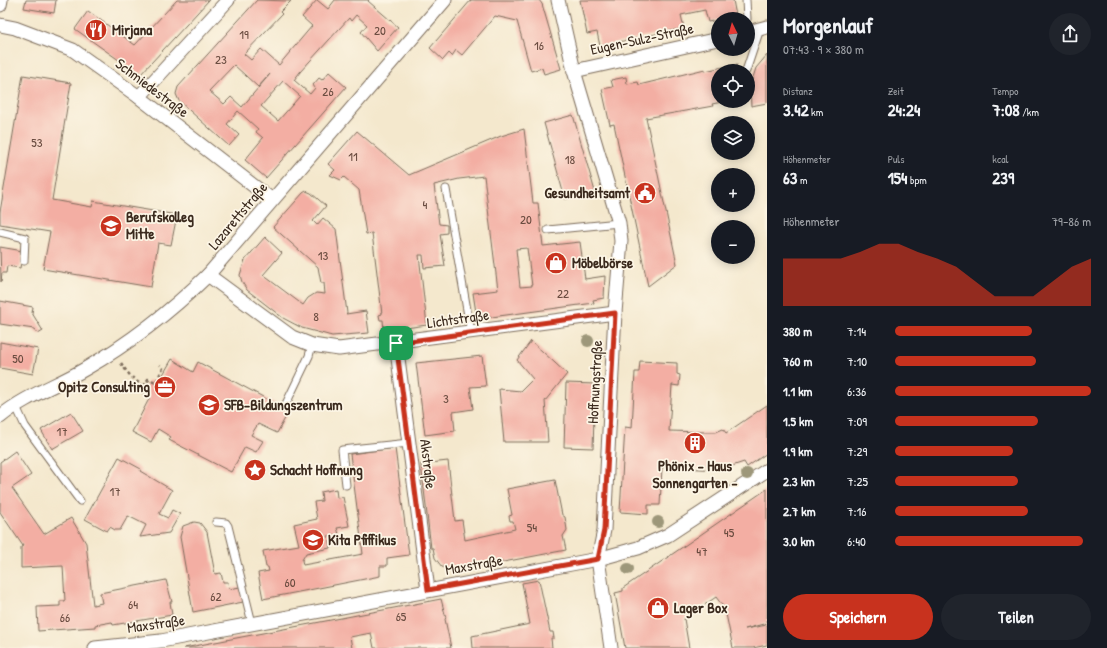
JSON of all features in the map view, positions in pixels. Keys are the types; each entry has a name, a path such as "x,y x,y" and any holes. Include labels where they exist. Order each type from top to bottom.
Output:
{"street":[{"path":"0,5 1,0"},
{"path":"140,97 228,0"},
{"name":"Lazarettstraße","path":"0,417 15,404 84,370 114,352 176,305 208,275 444,0"},
{"name":"Hoffnungstraße","path":"558,1 574,71 619,222 621,241 615,313 604,530 598,559 611,648"},
{"name":"Schmiedestraße","path":"0,25 15,28 73,50 140,97 272,200"},
{"name":"Eugen-Sulz-Straße","path":"574,71 711,41"},
{"name":"Lichtstraße","path":"208,275 292,337 312,345 339,349 396,343 615,313"},
{"name":"Akstraße","path":"396,343 428,590"},
{"name":"Lazarettstraße","path":"0,404 15,404"},
{"name":"Maxstraße","path":"95,648 161,641 598,559 638,548 668,535 767,470"}],"lane":[{"path":"746,0 747,12"},
{"path":"748,64 758,29"},
{"path":"446,189 471,333"},
{"path":"548,230 619,222"},
{"path":"0,232 25,238 24,261"},
{"path":"284,408 309,356 312,345"},
{"path":"15,404 25,426 80,501"},
{"path":"346,485 342,450 409,442"},
{"path":"216,522 226,523 228,526 252,624"}],"path":[{"path":"114,352 128,375 145,386 148,379 156,382 163,368 160,365"}],"building":[{"path":"26,0 56,0 54,13 24,8"},
{"path":"177,0 209,0 140,75 75,29 88,11 135,45"},
{"path":"257,0 291,1 280,12 282,14 244,54 251,60 261,49 279,65 312,26 302,17 317,0 328,9 335,0 369,0 368,1 398,27 377,51 361,32 367,25 356,15 351,21 349,18 300,72 294,80 310,94 315,88 313,85 319,78 322,80 329,72 346,87 266,178 245,160 263,138 256,132 258,129 238,111 227,124 239,135 229,146 179,101 176,94 178,87","holes":["234,65 258,87 270,74 242,107 231,97 224,104 209,91","283,81 300,96 278,121 261,106"]},
{"path":"471,0 539,0 542,4 561,69 544,74 542,68 531,71 517,21 495,16 462,55 456,50 452,56 449,53 443,60 430,48"},
{"path":"580,0 733,0 735,12 711,12 711,21 708,22 705,10 681,15 684,28 600,46 597,32 587,34"},
{"path":"767,55 767,103 755,105 755,71"},
{"name":"Gesundheitsamt","path":"705,69 705,71 711,70 711,106 646,118 677,264 648,286 614,124 610,125 602,89 613,87 611,80 626,77 627,84 638,82 639,85"},
{"path":"23,75 71,83 52,200 92,207 93,201 177,215 171,245 158,243 151,287 43,269 50,232 0,224 0,212"},
{"path":"573,115 596,195 565,199 544,123"},
{"path":"524,129 533,203 538,203 543,246 580,242 585,279 605,276 604,298 593,300 594,303 477,319 473,293 498,290 484,176 459,179 434,185 439,224 447,225 447,233 440,234 445,266 424,268 423,255 419,255 427,325 384,331 383,320 380,320 379,315 382,314 372,233 366,234 359,190 344,177 341,180 330,175 335,170 328,164 357,131 409,175 501,136","holes":["527,248 532,286 520,287 516,249"]},
{"path":"306,191 311,193 326,206 313,221 317,225 323,218 336,229 346,314 366,311 369,333 332,336 302,328 283,318 247,290 242,282 240,275 245,260 265,237 282,253 263,275 303,305 308,298 316,293 325,294 324,283 321,283 318,267 273,227"},
{"path":"0,247 23,251 20,268 7,266 6,273 2,273 1,282"},
{"path":"0,301 33,307 32,313 43,331 38,334 34,329 0,324"},
{"path":"531,341 567,374 545,401 548,442 504,442 499,389 521,391 533,379 517,360"},
{"path":"0,342 38,349 33,374 0,368"},
{"path":"482,356 486,386 470,387 473,409 453,412 455,431 425,435 416,363"},
{"path":"172,359 193,372 198,362 289,411 277,433 258,424 251,435 263,441 256,452 245,447 231,472 169,440 171,437 158,429 151,442 132,432 150,397 142,393 149,380 157,385"},
{"name":"Phönix - Haus Sonnengarten -","path":"640,361 677,363 677,374 680,375 679,386 672,385 669,431 716,432 723,429 726,433 767,405 767,453 747,467 744,462 720,470 662,467 660,505 648,505 648,514 620,512 625,427 632,428 635,372 639,372"},
{"path":"566,383 595,384 593,448 564,447"},
{"path":"71,412 83,431 52,449 41,430"},
{"path":"395,448 409,555 387,558 387,566 380,566 380,576 263,599 258,573 269,571 268,567 266,567 263,551 299,545 294,524 317,519 314,502 322,501 321,492 336,489 337,498 343,497 349,526 337,528 339,534 328,536 330,548 306,553 302,560 303,565 363,554 350,454"},
{"path":"15,451 31,475 12,488 44,534 71,518 86,543 93,605 102,603 100,593 166,580 172,602 170,602 172,615 113,625 112,622 95,625 95,627 38,631 37,607 60,606 60,601 65,601 63,566 21,568 21,547 23,546 0,512 0,462"},
{"path":"119,457 141,469 140,471 172,490 159,514 168,518 172,510 180,514 169,533 140,537 146,525 128,516 120,530 115,530 110,527 107,531 85,519"},
{"path":"448,461 455,521 462,520 465,540 515,529 513,521 510,521 509,516 512,515 507,489 555,480 562,515 565,517 567,530 563,536 566,550 467,569 467,567 453,570 442,567 435,558 433,548 431,548 421,464"},
{"path":"767,489 767,623 745,629 767,625 767,645 753,648 733,648 725,609 716,597 684,619 689,648 625,648 615,593 623,591 623,588"},
{"path":"194,522 200,523 207,532 215,574 221,573 223,582 228,582 229,589 240,587 243,602 193,612 180,537 183,526"},
{"path":"539,580 550,632 553,632 554,638 551,638 552,648 473,648 472,636 530,624 522,583"},
{"path":"441,599 451,648 374,648 371,633 350,637 352,648 184,648"}],"place":[{"name":"Mirjana","path":"96,30"},
{"name":"Gesundheitsamt","path":"645,193"},
{"name":"Berufskolleg Mitte","path":"111,226"},
{"name":"Möbelbörse","path":"556,263"},
{"name":"Opitz Consulting","path":"165,387"},
{"name":"SFB-Bildungszentrum","path":"209,405"},
{"name":"Phönix - Haus Sonnengarten -","path":"695,443"},
{"name":"Schacht Hoffnung","path":"255,470"},
{"name":"Kita Pfiffikus","path":"313,540"},
{"name":"Lager Box","path":"658,608"}],"route":[{"path":"615,313 604,530 598,559 428,590 396,343 615,313"}]}
